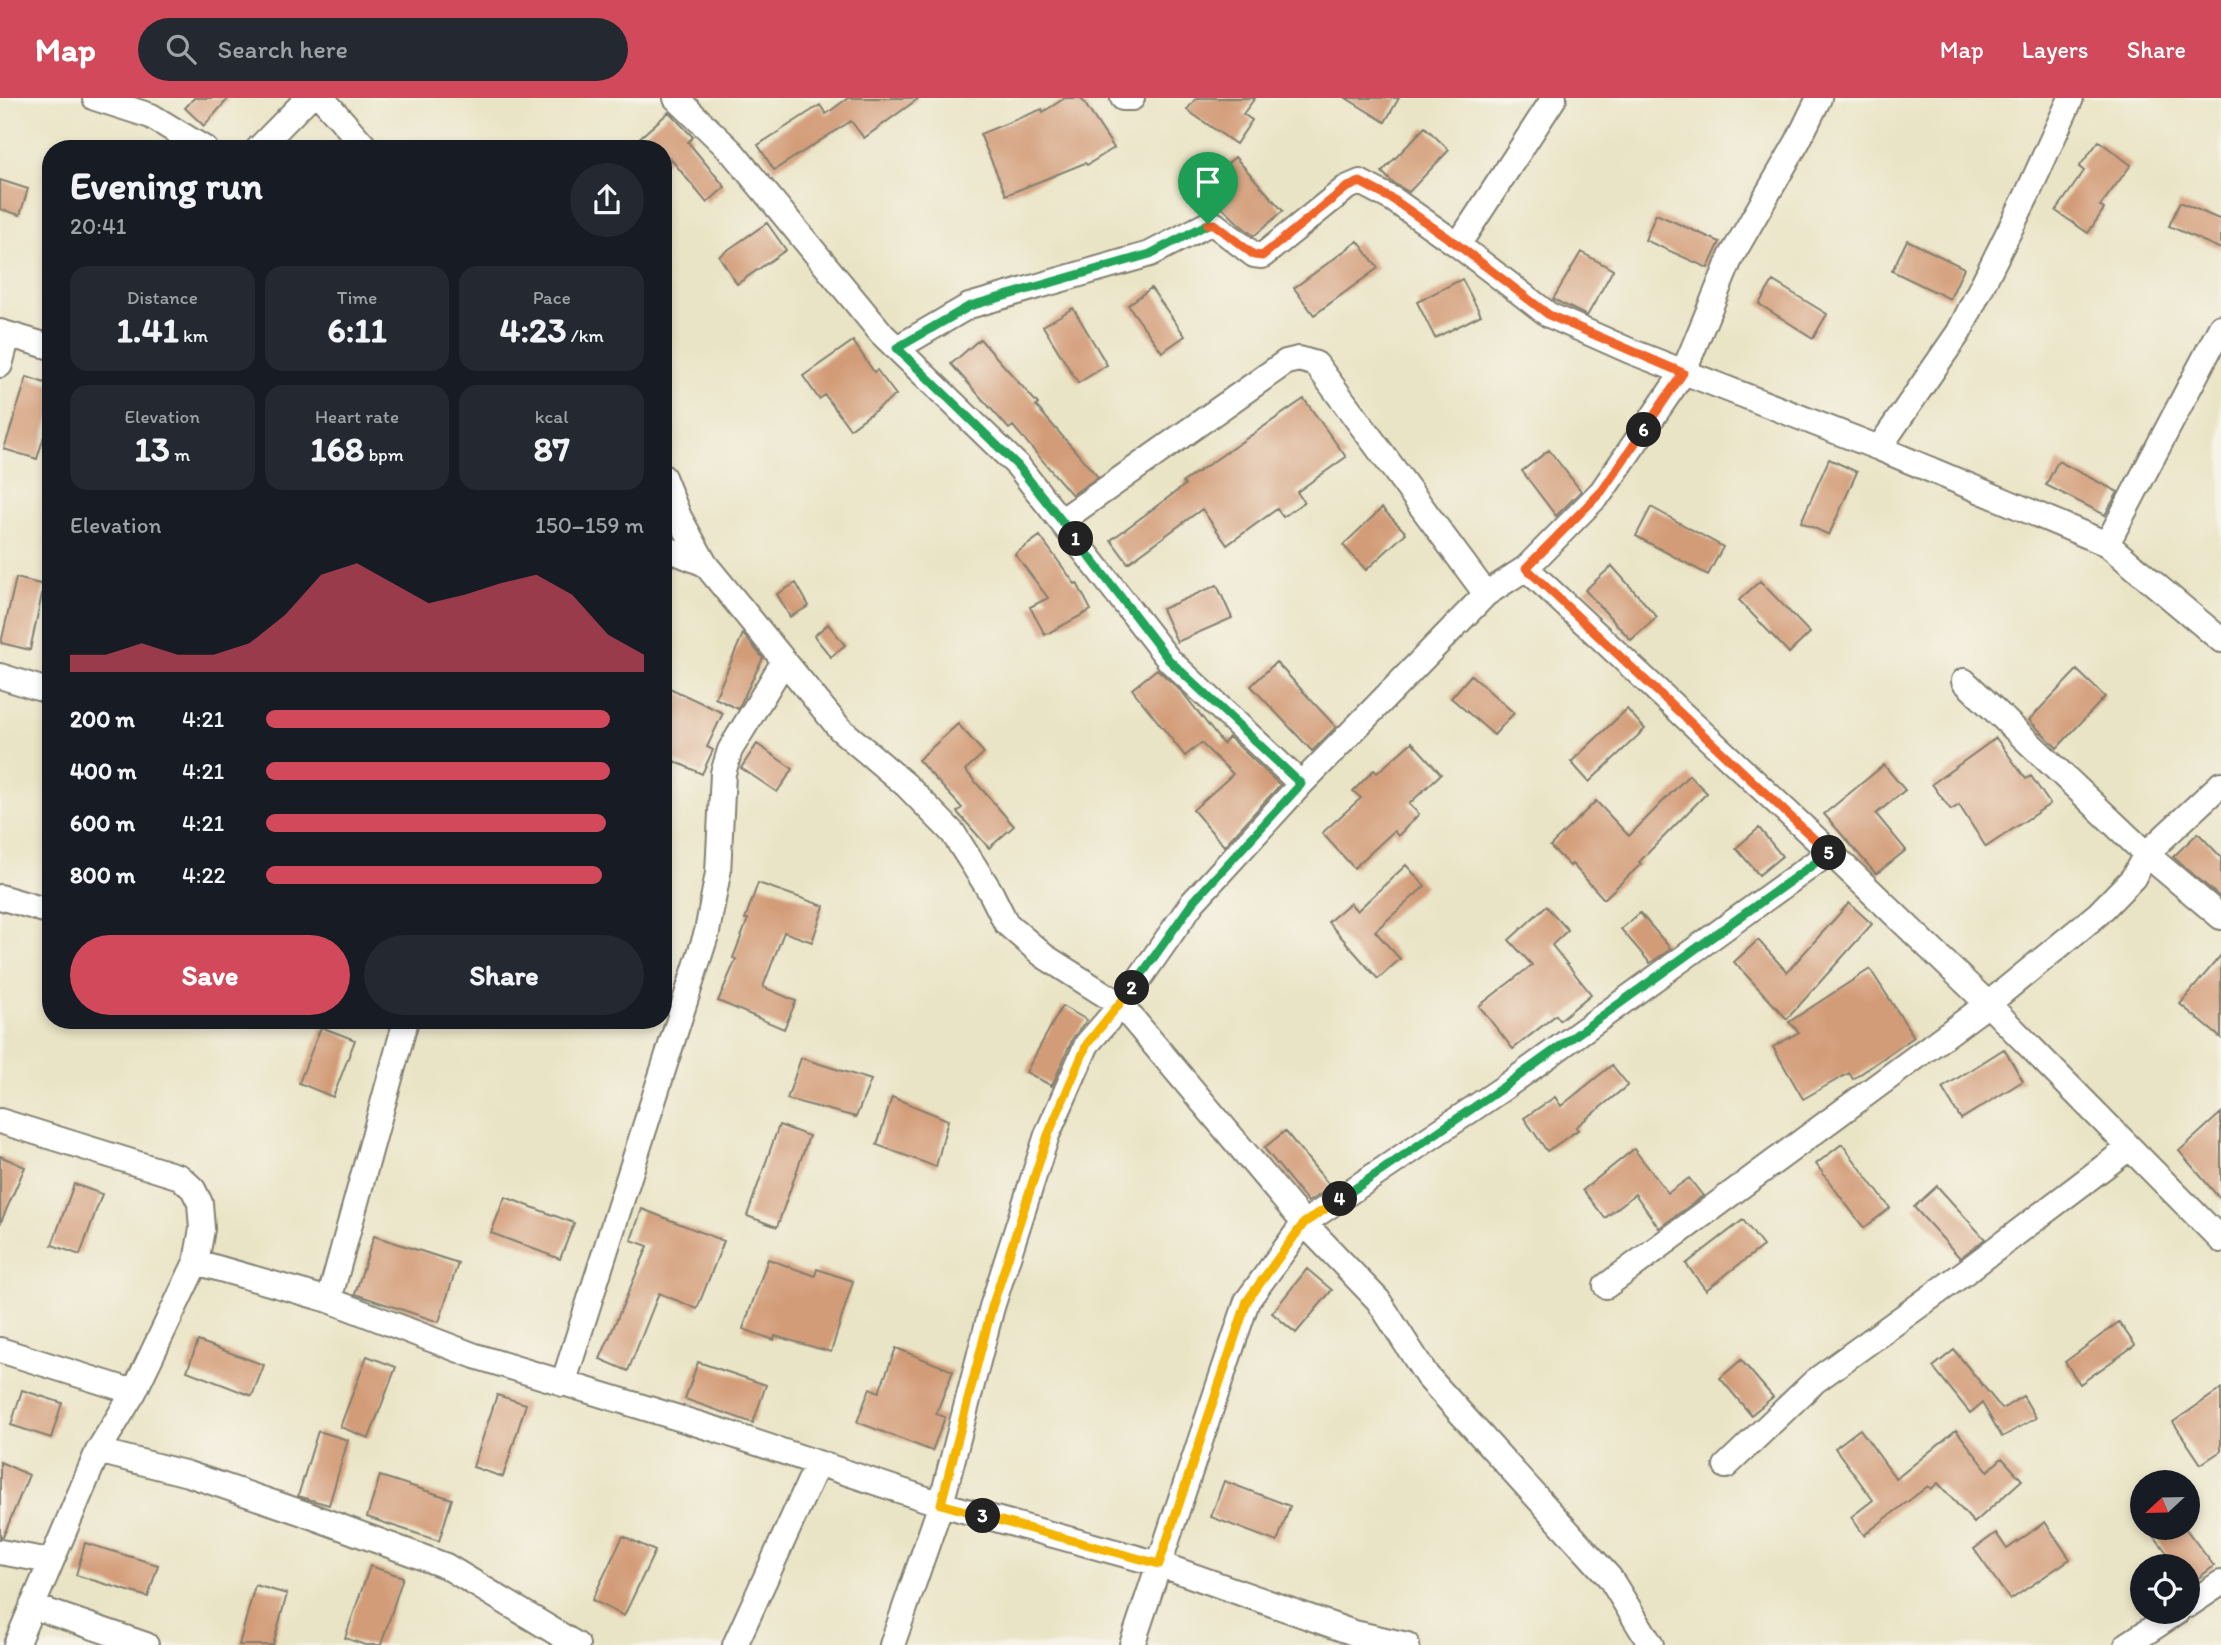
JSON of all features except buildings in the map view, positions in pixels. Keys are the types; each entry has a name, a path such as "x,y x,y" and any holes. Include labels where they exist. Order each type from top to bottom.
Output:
{"street":[{"path":"95,98 151,116 190,140"},
{"path":"267,140 308,98"},
{"path":"322,98 359,140"},
{"path":"677,98 732,152 882,334 1018,466 1169,660 1301,784"},
{"path":"1123,98 1132,98"},
{"path":"1458,245 1554,98"},
{"path":"892,1645 941,1504 992,1307 1048,1135 1087,1044 1121,1005 1193,902 1301,784 1486,594 1526,568 1602,491 1683,373 1731,257 1798,141 1819,98"},
{"path":"1879,448 1959,332 2027,195 2071,98"},
{"path":"897,348 970,306 1150,254 1208,224 1214,224 1254,255 1262,256 1346,188 1360,182 1394,200 1458,245 1549,315 1683,373 1879,448 2107,544 2221,640"},
{"path":"2107,544 2221,327"},
{"path":"0,365 4,334 42,345"},
{"path":"1061,521 1286,362 1299,359 1316,364 1486,594"},
{"path":"672,500 705,564 839,729 906,785 953,834 990,891 1006,922 1044,956 1121,1005 1304,1223 1378,1300 1427,1376 1610,1578 1651,1645"},
{"path":"672,551 705,564"},
{"path":"1526,568 1830,852 1988,1004 2221,1240"},
{"path":"563,1384 707,932 718,873 723,773 730,750 784,661"},
{"path":"0,676 42,689"},
{"path":"1964,681 2146,854 2221,917"},
{"path":"1606,1286 1988,1004 2098,914 2133,878 2146,854 2221,784"},
{"path":"1132,1645 1247,1301 1304,1223 1502,1088 1830,852"},
{"path":"0,897 42,909"},
{"path":"329,1300 404,1029"},
{"path":"0,1121 180,1177 194,1189 200,1203 202,1229 196,1262 134,1391 98,1451 16,1645"},
{"path":"1726,1466 1815,1381 2129,1148"},
{"path":"196,1262 329,1300 475,1356 721,1431 941,1504 1159,1564 1353,1639 1407,1645"},
{"path":"0,1350 134,1391"},
{"path":"98,1451 188,1474 446,1566 577,1645"},
{"path":"735,1645 818,1463"},
{"path":"0,1552 50,1561"},
{"path":"2200,1597 2221,1583"},
{"path":"32,1606 146,1645"},
{"path":"2127,1645 2159,1624"}],"route":[{"path":"1360,182 1394,200 1458,245 1549,315 1683,373 1602,491 1526,568 1830,852 1502,1088 1304,1223 1247,1301 1159,1564 941,1504 992,1307 1048,1135 1087,1044 1121,1005 1193,902 1301,784 1169,660 1018,466 897,348 970,306 1150,254 1208,224 1214,224 1254,255 1262,256 1346,188 1360,182"}]}
